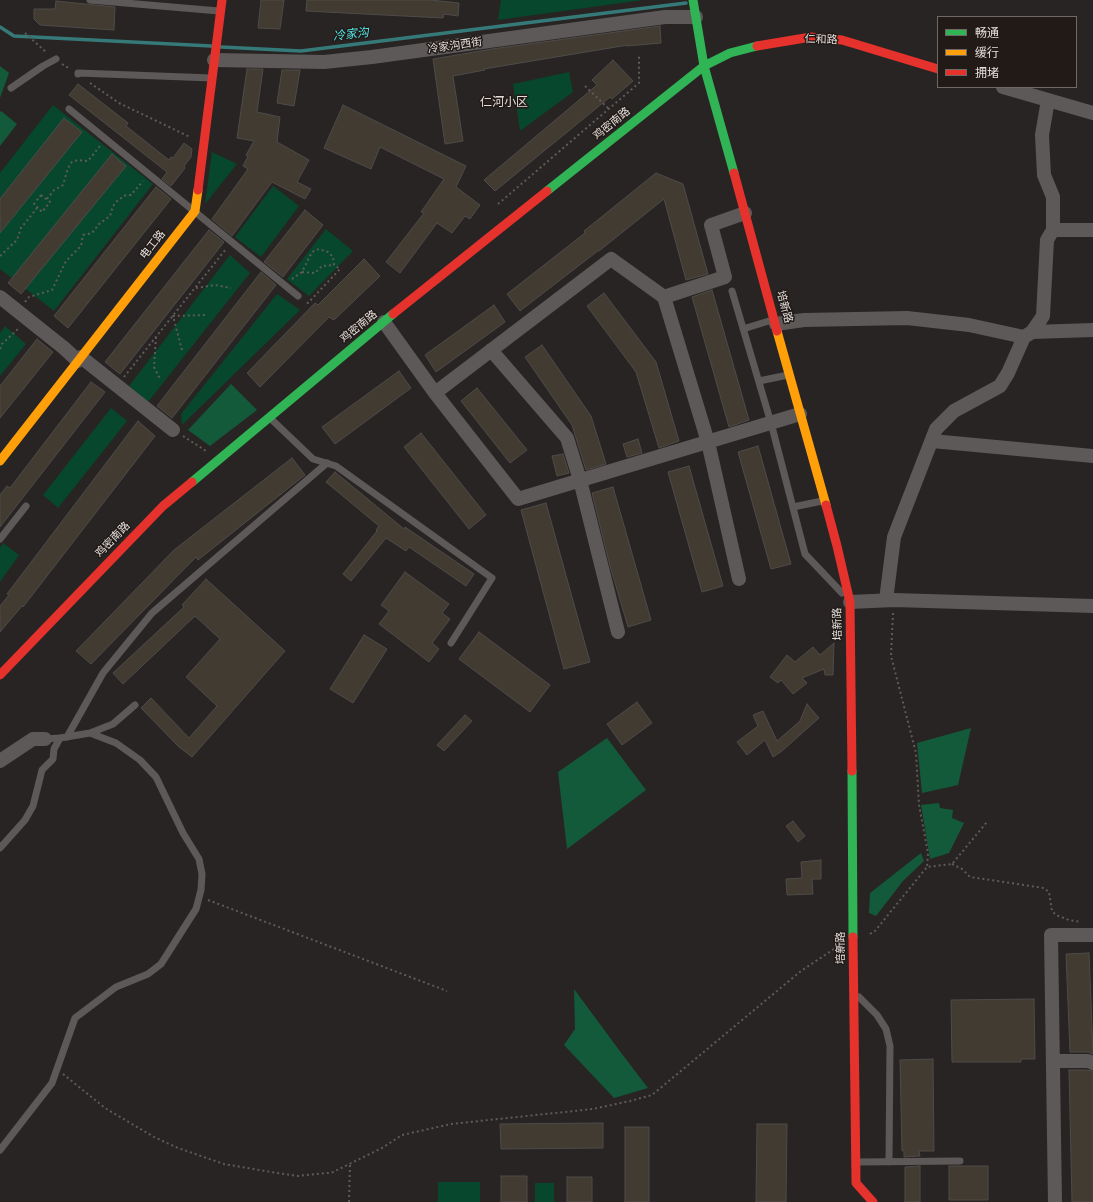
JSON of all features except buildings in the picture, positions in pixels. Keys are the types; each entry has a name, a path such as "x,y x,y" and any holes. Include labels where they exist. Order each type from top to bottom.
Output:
{"main road":[{"path":"195,211 222,0"},
{"path":"693,0 704,66"},
{"name":"仁和路","path":"704,66 730,53 764,44 811,37 842,40 937,69"},
{"name":"培新路","path":"704,66 790,375 850,602 856,1196"},
{"name":"鸡密南路","path":"0,675 163,506 268,417 384,322 704,66"},
{"name":"电工路","path":"0,461 195,211"},
{"path":"856,1184 873,1202"}],"street":[{"name":"冷家沟西街","path":"214,60 324,62 372,57 665,17 696,17"},
{"path":"1006,88 1093,113"},
{"path":"890,600 894,537 936,429 954,411 1000,386 1028,335 1043,316 1047,240 1053,230 1052,197 1044,175 1042,135 1048,100"},
{"path":"664,297 725,277 711,225 745,213"},
{"path":"1053,230 1093,230"},
{"path":"435,393 611,259 664,297 708,442 739,579"},
{"path":"0,297 64,348 173,430"},
{"path":"775,322 907,318 969,324 1028,335 1093,330"},
{"path":"384,322 435,393 518,499 800,414"},
{"path":"491,350 567,438 580,480 618,632"},
{"path":"932,441 1093,456"},
{"path":"850,602 890,600 1093,606"},
{"path":"0,761 33,739 45,739"},
{"path":"1055,1202 1051,935 1089,931"},
{"path":"1054,1061 1088,1061 1093,1063"}],"lane":[{"path":"89,0 221,11"},
{"path":"11,88 56,59"},
{"path":"78,74 212,78"},
{"path":"69,109 298,296"},
{"path":"732,292 771,423 804,554 850,602"},
{"path":"743,329 775,322"},
{"path":"759,381 790,375"},
{"path":"268,417 313,459 336,466 492,578 451,643"},
{"path":"0,848 25,820 33,806 42,770 53,759 54,749 63,738 103,672 152,613 327,463"},
{"path":"792,507 824,500"},
{"path":"0,539 26,506"},
{"path":"45,739 63,738 90,733 113,724 135,705"},
{"path":"0,1150 52,1082 75,1018 116,987 148,974 161,964 196,909 199,897 202,874 199,859 183,833 156,777 140,760 116,743 90,733"},
{"path":"854,992 877,1015 886,1029 890,1046 889,1162"},
{"path":"856,1162 960,1161"}],"path":[{"path":"25,33 46,52 119,103 204,144"},
{"path":"498,204 639,83 639,55"},
{"path":"585,86 610,109"},
{"path":"47,199 54,190 63,185 68,168 72,162 78,160 88,161 106,139"},
{"path":"0,349 23,315 29,297 52,290 66,261 81,246 83,235 92,233 99,224 110,216 113,206 118,200 126,195 131,195 148,174"},
{"path":"41,195 50,202 42,212 37,208 34,204 41,195"},
{"path":"0,256 17,240 21,228 37,208"},
{"path":"123,378 232,242"},
{"path":"285,285 302,272 312,252 319,249 328,252 333,257 334,264 340,269 308,303 298,296"},
{"path":"302,272 315,273 322,266 334,264"},
{"path":"194,288 216,285 231,288"},
{"path":"173,316 207,315"},
{"path":"173,316 182,350"},
{"path":"156,336 154,367 160,379"},
{"path":"173,430 219,459"},
{"path":"869,935 875,931 927,867 928,853 919,805 916,753 891,656 890,600"},
{"path":"952,864 987,822"},
{"path":"927,867 952,864 962,869 970,877 1044,888 1049,892 1052,911 1056,915 1069,920 1080,921 1089,931"},
{"path":"199,897 446,991"},
{"path":"57,1069 105,1108 154,1137 178,1148 224,1164 298,1176 332,1172 382,1148 402,1135 451,1124 593,1109 630,1102 652,1095 801,971 837,947"},
{"path":"349,1202 350,1164"}],"green space":[{"path":"501,0 643,0 498,20"},
{"path":"0,66 9,73 0,98"},
{"path":"569,72 573,92 520,131 513,84"},
{"path":"53,105 153,184 54,311 0,269 0,173"},
{"path":"1,111 17,124 0,146 0,112"},
{"path":"212,152 237,164 205,204"},
{"path":"273,186 299,206 261,257 235,237"},
{"path":"326,229 353,251 309,296 287,279"},
{"path":"230,255 250,273 148,402 129,386"},
{"path":"277,294 300,310 182,425 181,414"},
{"path":"5,326 26,344 0,376 0,333"},
{"path":"231,384 257,410 210,446 188,430"},
{"path":"111,408 127,421 58,508 43,495"},
{"path":"3,543 19,555 0,582 0,548"},
{"path":"971,728 958,785 922,793 917,743"},
{"path":"607,738 646,790 567,849 558,772"},
{"path":"939,803 940,808 953,810 952,818 964,823 949,853 930,859 921,805"},
{"path":"921,853 924,861 903,881 876,916 869,913 870,893"},
{"path":"574,989 648,1088 614,1098 564,1045 575,1029"},
{"path":"438,1182 480,1182 480,1202 438,1202"},
{"path":"535,1183 554,1183 554,1202 535,1202"}],"waterway":[{"name":"冷家沟","path":"221,47 301,51 686,3"},
{"name":"冷家沟","path":"0,27 14,36 211,46"}],"traffic: fast":[{"path":"693,0 704,66 734,173"},
{"path":"547,191 704,66 730,53 757,46"},
{"path":"192,482 393,314"},
{"path":"852,771 853,937"}],"traffic: slow":[{"path":"0,461 195,211 198,190"},
{"path":"777,331 826,505"}],"traffic: jam":[{"path":"198,190 222,0"},
{"path":"757,46 811,37 842,40 937,69"},
{"path":"734,173 777,331"},
{"path":"393,314 547,191"},
{"path":"0,675 163,506 192,482"},
{"path":"826,505 850,602 852,771"},
{"path":"853,937 856,1183 873,1202"}],"district":[{"name":"仁河小区","path":"504,103"}]}
